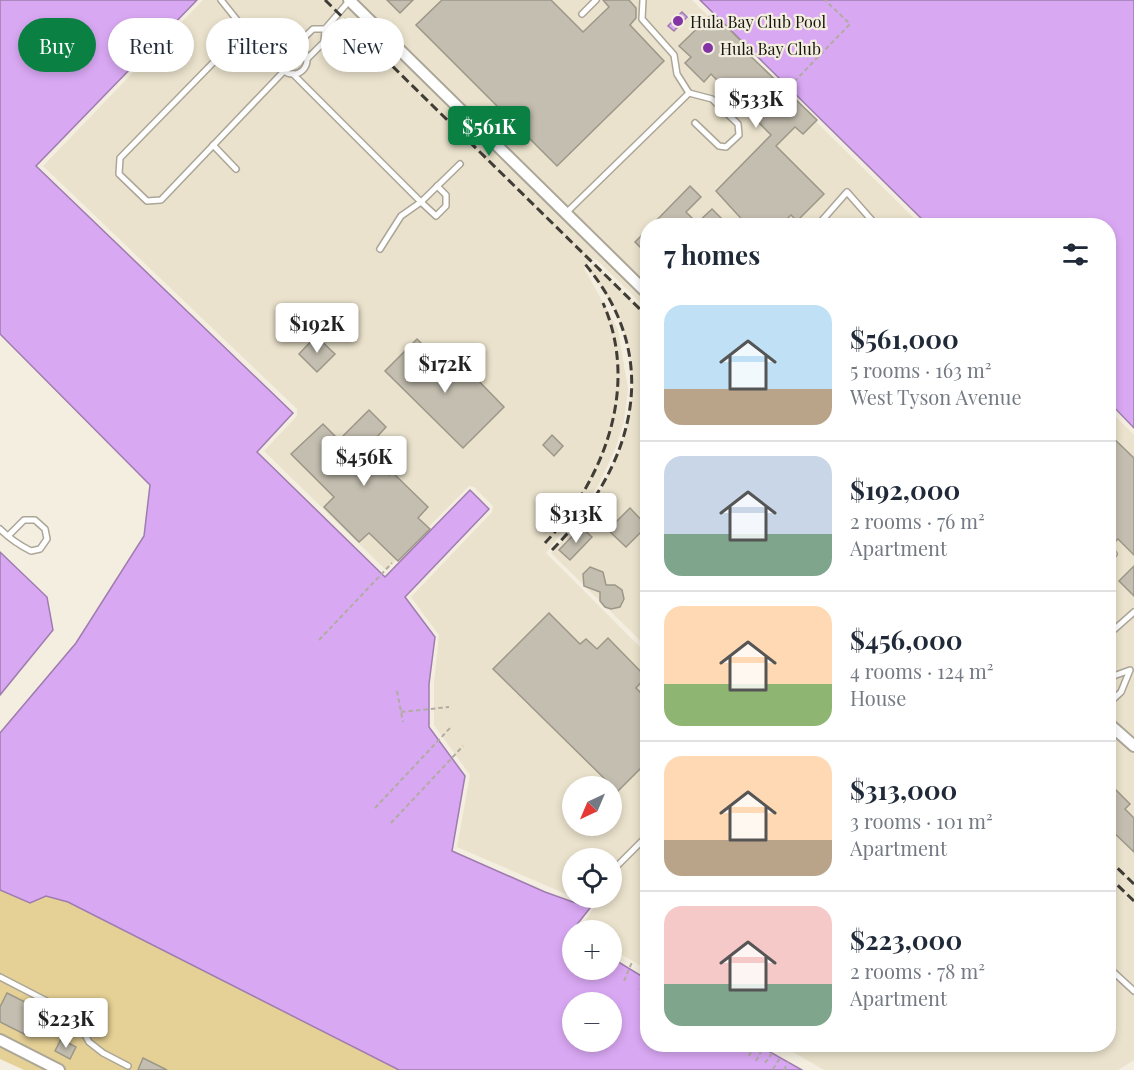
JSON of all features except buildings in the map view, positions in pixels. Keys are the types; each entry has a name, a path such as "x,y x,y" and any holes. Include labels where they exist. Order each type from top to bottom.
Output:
{"street":[{"path":"350,0 640,286"},
{"path":"1116,730 1134,746"},
{"path":"0,1040 59,1070"}],"lane":[{"path":"221,0 235,18"},
{"path":"334,18 350,0"},
{"path":"582,14 596,0"},
{"path":"643,0 642,19 674,55 677,74 689,93 712,99 738,124 739,135 726,147 719,146 695,123"},
{"path":"309,57 321,45"},
{"path":"206,70 120,158 118,174 147,201 161,200 283,72"},
{"path":"289,72 436,216 446,206 446,195 437,186"},
{"path":"293,74 297,72"},
{"path":"566,213 689,93"},
{"path":"213,145 236,169"},
{"path":"380,249 401,216 421,202 460,164"},
{"path":"824,218 847,192 870,218"},
{"path":"0,529 8,536 31,551 40,549 47,538 45,529 36,520 24,520 8,536"},
{"path":"1116,628 1134,612"},
{"path":"1116,675 1132,668"},
{"path":"1116,696 1132,668"},
{"path":"622,861 640,843"},
{"path":"1116,974 1134,991"},
{"path":"0,977 66,1011 77,1020 89,1042 103,1053 128,1066"}],"path":[{"path":"789,87 850,24 825,0"},
{"path":"319,640 392,563"},
{"path":"397,691 403,722"},
{"path":"402,712 449,706"},
{"path":"375,808 450,728"},
{"path":"391,823 464,746"},
{"path":"624,981 632,962"},
{"path":"749,1056 751,1052"},
{"path":"756,1061 761,1052"},
{"path":"765,1063 772,1053"},
{"path":"773,1069 780,1058"},
{"path":"784,1070 788,1062"}],"shaded area":[{"path":"0,0 197,0 180,18 108,18 108,72 127,72 36,166 293,413 257,452 385,577 470,490 489,509 405,597 435,637 429,684 429,727 465,776 452,851 562,898 562,908 590,908 580,920 562,920 562,980 622,980 622,964 640,975 640,1052 770,1052 802,1070 399,1070 68,902 46,896 30,903 0,890 0,733 76,643 144,536 150,485 0,334"},
{"path":"203,0 341,0 359,18 321,18 321,72 404,72 404,62 640,295 640,302 597,260 592,259 584,268 618,330 628,389 624,421 616,447 598,486 546,553 640,647 640,965 622,955 622,920 586,920 594,908 622,908 622,848 562,848 562,892 457,847 470,775 434,725 434,683 439,635 411,597 492,512 493,506 474,487 469,486 386,570 264,451 297,416 297,409 43,166 134,72 194,72 194,18 186,18"},
{"path":"358,0 692,0 914,218 640,218 640,277 404,45 404,18 376,18"},
{"path":"700,0 1134,0 1134,428 1116,409 1116,218 921,218"},
{"name":"Hula Bay Club Pool","path":"682,12 687,17 674,31 668,26"},
{"path":"593,263 640,309 640,640 551,553 587,511 602,488 621,448 633,389 629,349 623,328 613,305 589,269"},
{"path":"1116,417 1134,435 1134,1060 1118,1070 824,1070 793,1052 1116,1052"},
{"path":"0,552 47,597 53,630 0,695"},
{"path":"0,890 30,903 46,896 68,902 399,1070 24,1070 0,1059"}],"railway":[{"path":"325,0 640,309"},
{"path":"552,550 580,518 603,484 619,449 629,412 632,375 625,338 610,300 585,264"},
{"path":"545,543 566,518 584,491 599,462 610,431 616,399 618,367 614,335 603,303"},
{"path":"1116,867 1134,884"},
{"path":"1116,884 1134,901"}],"place":[{"name":"Hula Bay Club Pool","path":"678,21"},
{"name":"Hula Bay Club","path":"708,48"}]}
